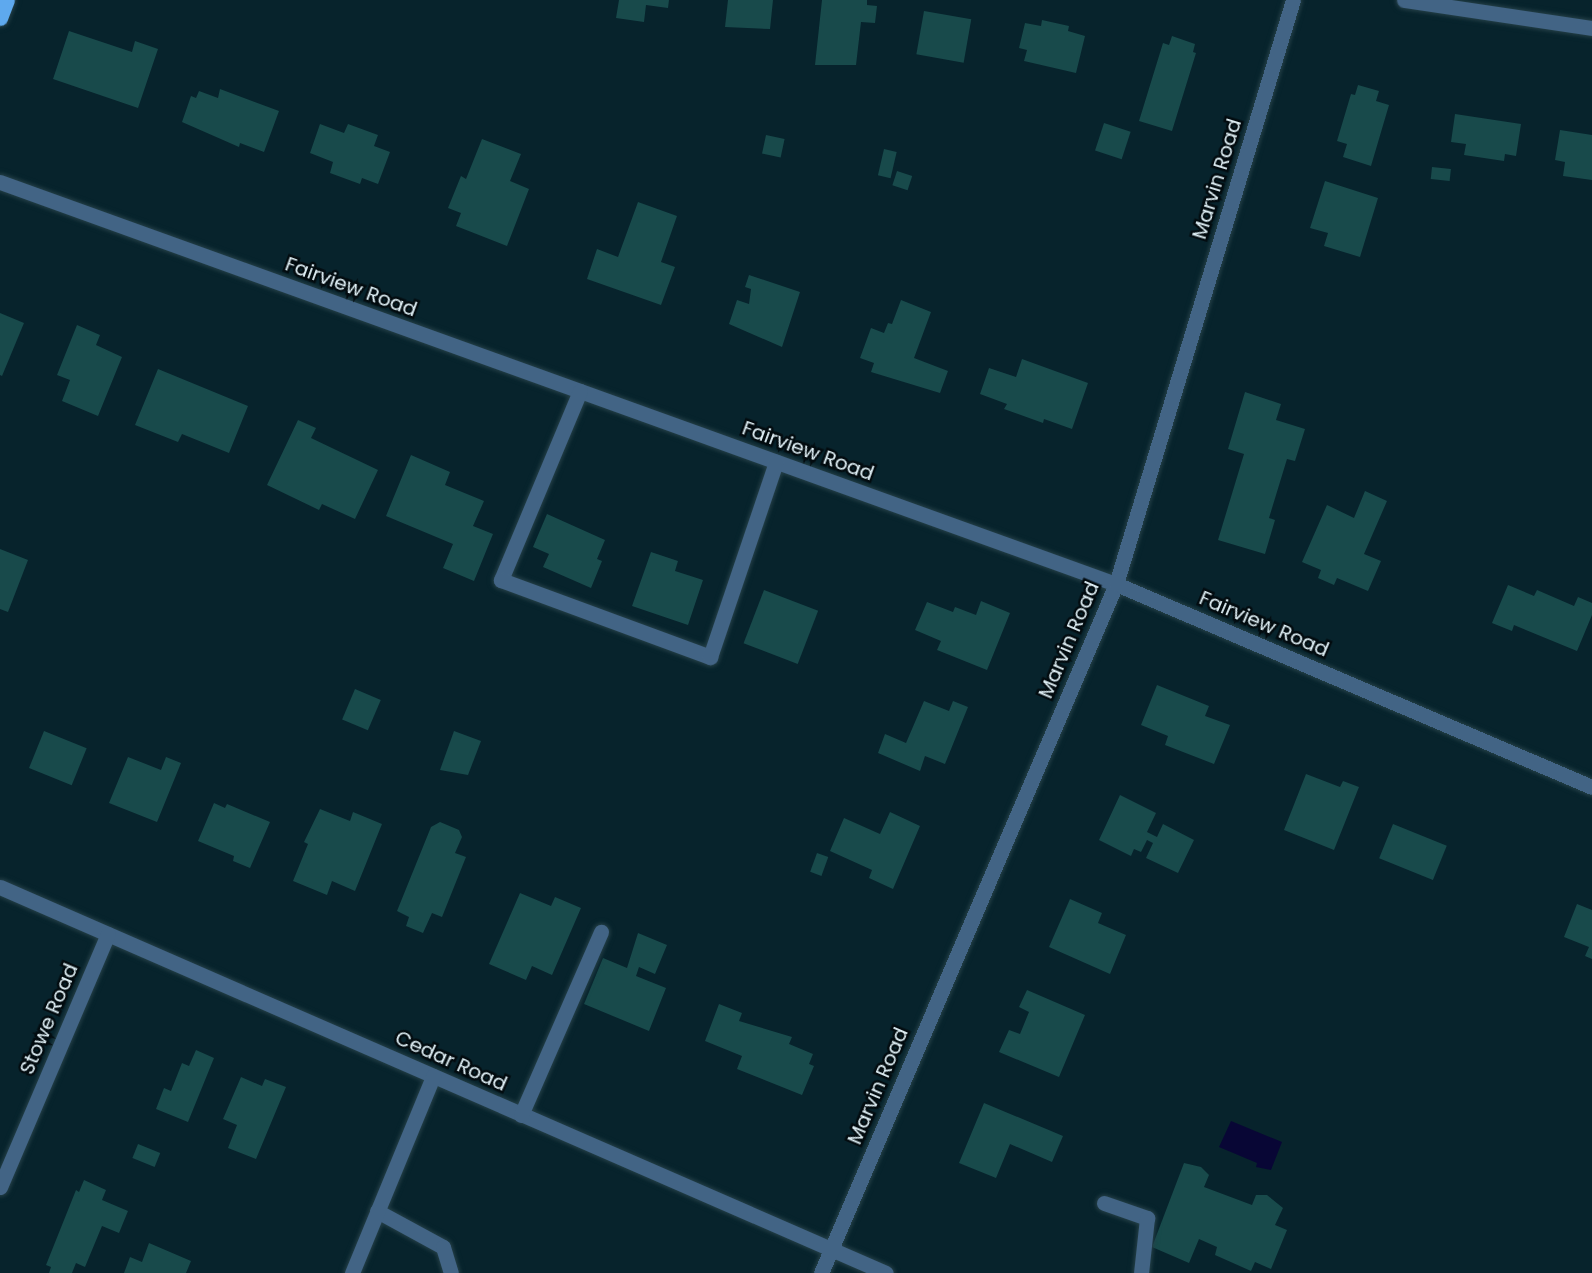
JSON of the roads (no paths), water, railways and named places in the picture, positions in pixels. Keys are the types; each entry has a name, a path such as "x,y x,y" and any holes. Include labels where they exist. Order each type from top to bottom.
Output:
{"main road":[{"path":"0,18 7,0"}],"street":[{"name":"Marvin Road","path":"821,1273 1116,584 1293,0"},
{"path":"1404,0 1592,28"},
{"name":"Fairview Road","path":"0,182 1116,584 1592,787"},
{"path":"580,391 501,580 710,657 776,462"},
{"name":"Cedar Road","path":"0,887 886,1273"},
{"path":"521,1115 601,932"},
{"name":"Stowe Road","path":"0,1187 108,934"},
{"path":"352,1273 433,1076"},
{"path":"1104,1203 1147,1218 1141,1273"},
{"path":"377,1211 443,1247 451,1273"}]}
